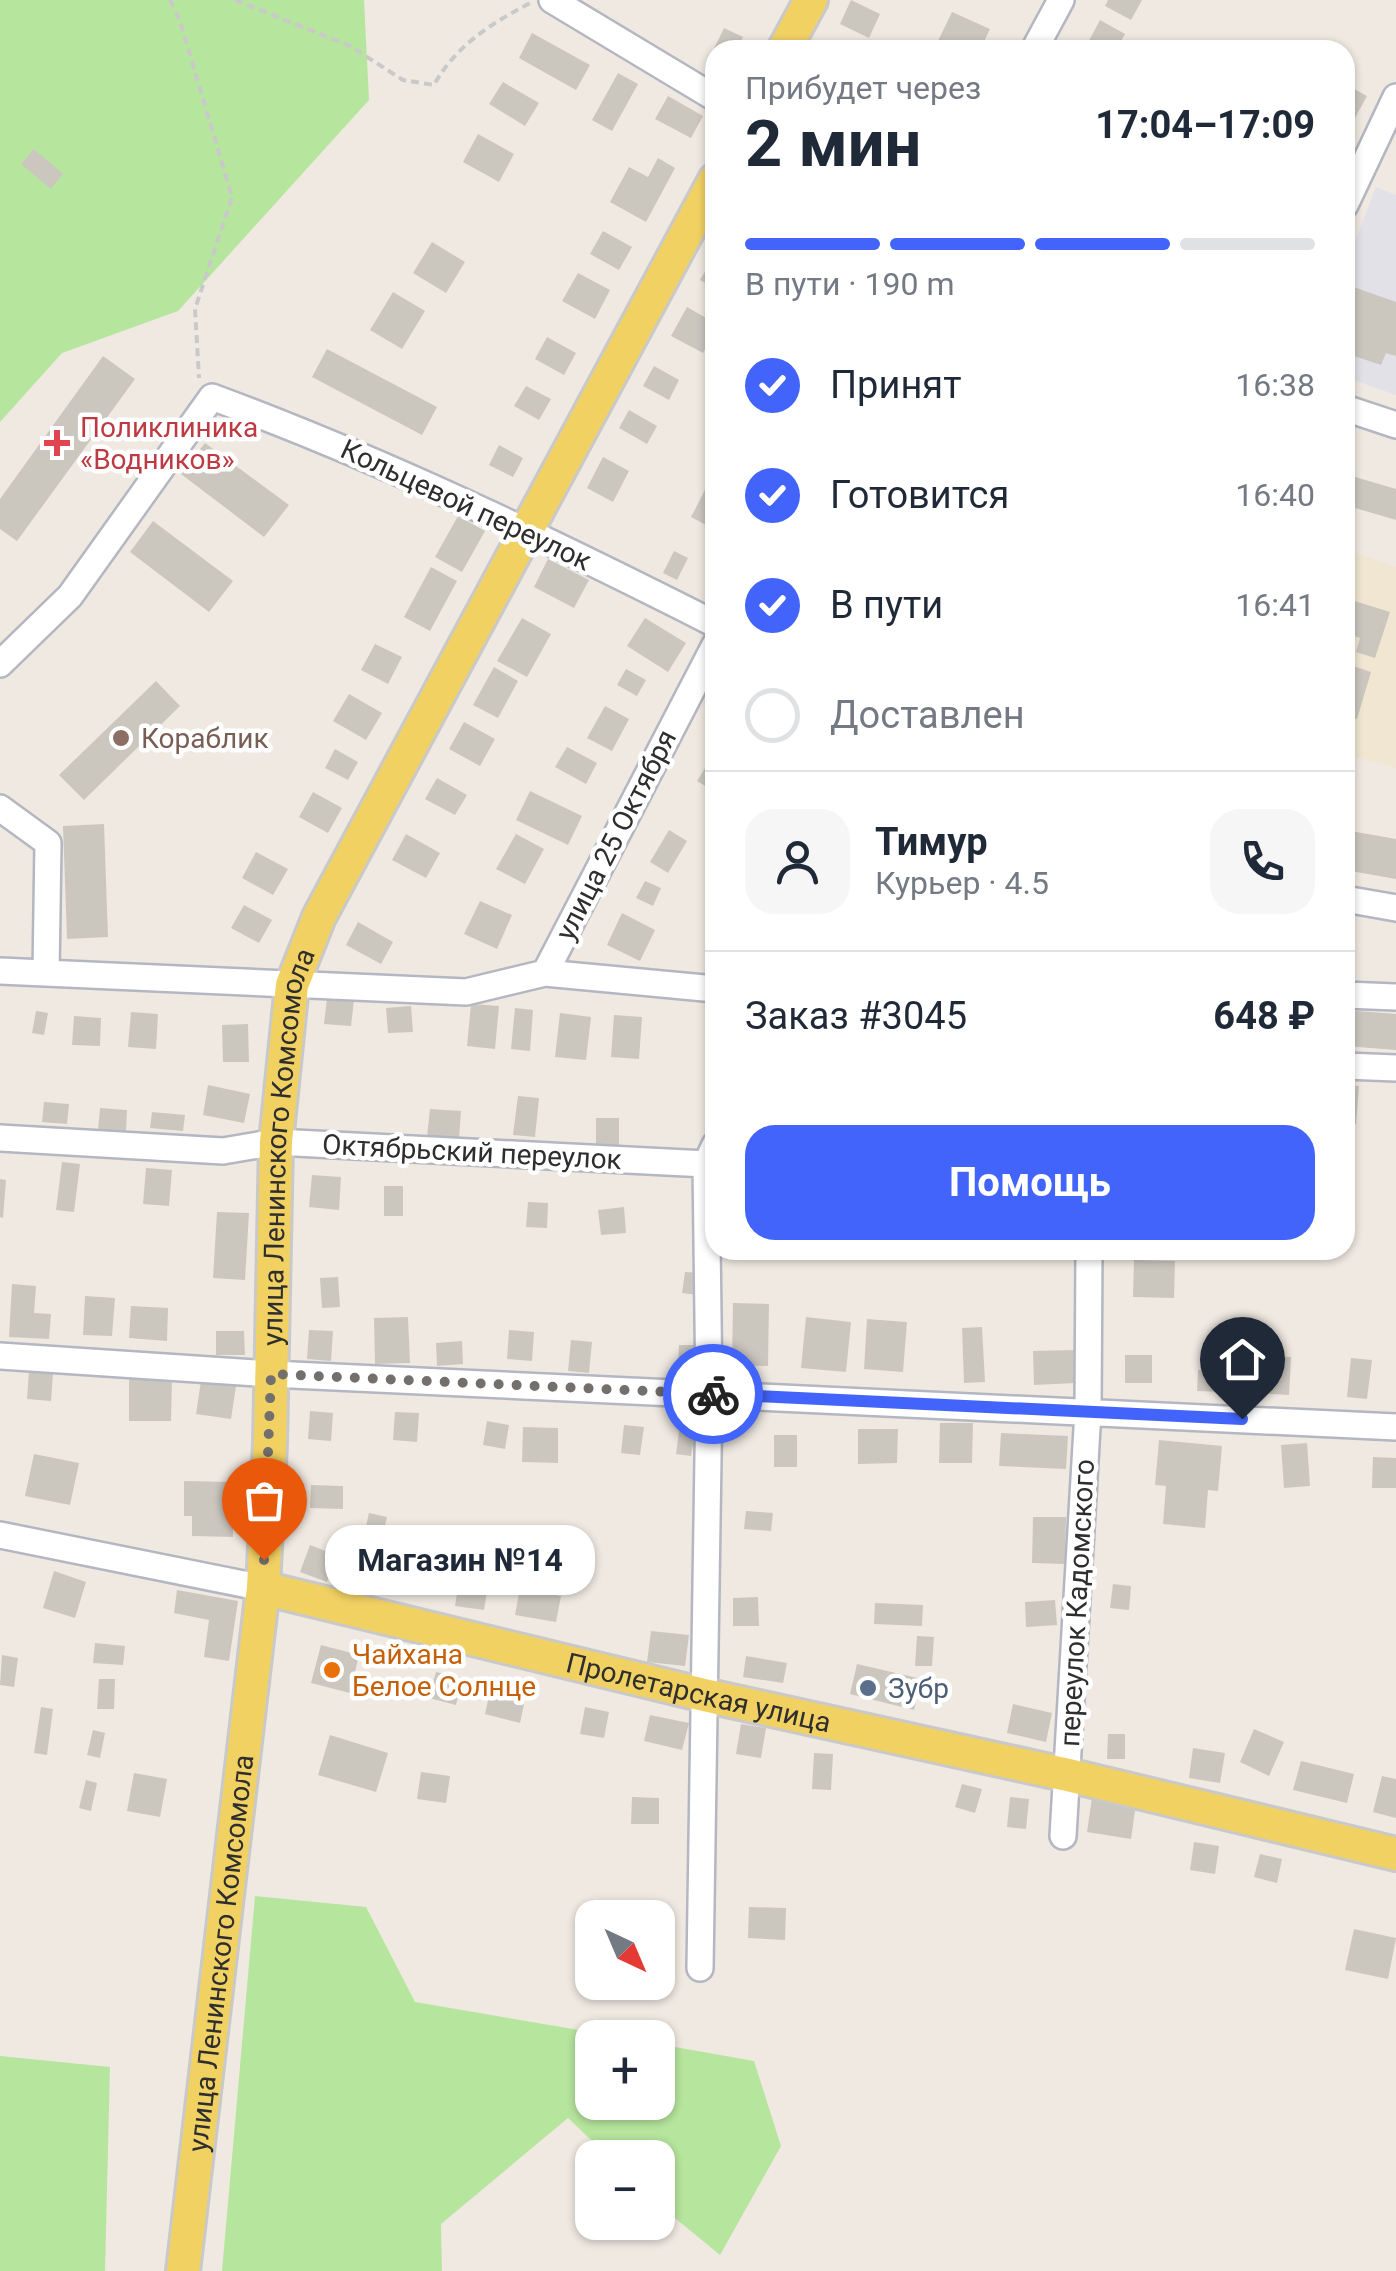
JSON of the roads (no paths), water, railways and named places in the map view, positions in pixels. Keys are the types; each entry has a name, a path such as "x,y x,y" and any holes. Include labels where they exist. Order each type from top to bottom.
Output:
{"main road":[{"path":"789,40 810,0"},
{"name":"улица Ленинского Комсомола","path":"183,2271 263,1588 276,1142 292,984 319,917 705,198"},
{"name":"Пролетарская улица","path":"263,1588 704,1695 1396,1854"}],"street":[{"path":"552,0 705,92"},
{"path":"1039,40 1061,0"},
{"path":"1355,184 1396,97"},
{"name":"Кольцевой переулок","path":"0,664 70,596 207,405 304,431 526,528 705,619"},
{"path":"1355,411 1396,425"},
{"name":"улица 25 Октября","path":"546,973 705,663"},
{"path":"0,808 48,843 46,974"},
{"path":"1355,902 1396,908"},
{"path":"0,972 466,992 546,973 705,988"},
{"path":"1355,995 1396,997"},
{"path":"1355,1066 1396,1068"},
{"name":"Октябрьский переулок","path":"0,1138 222,1151 276,1142 705,1154"},
{"path":"700,1968 710,1260"},
{"name":"переулок Кадомского","path":"1064,1836 1088,1412 1089,1260"},
{"path":"0,1356 271,1374 1396,1427"},
{"name":"Пролетарская улица","path":"0,1534 263,1588"}],"place":[{"name":"Поликлиника «Водников»","path":"57,443"},
{"name":"Кораблик","path":"121,738"},
{"name":"Магазин №14","path":"264,1560"},
{"name":"Чайхана Белое Солнце","path":"332,1670"},
{"name":"Зубр","path":"868,1688"}]}
